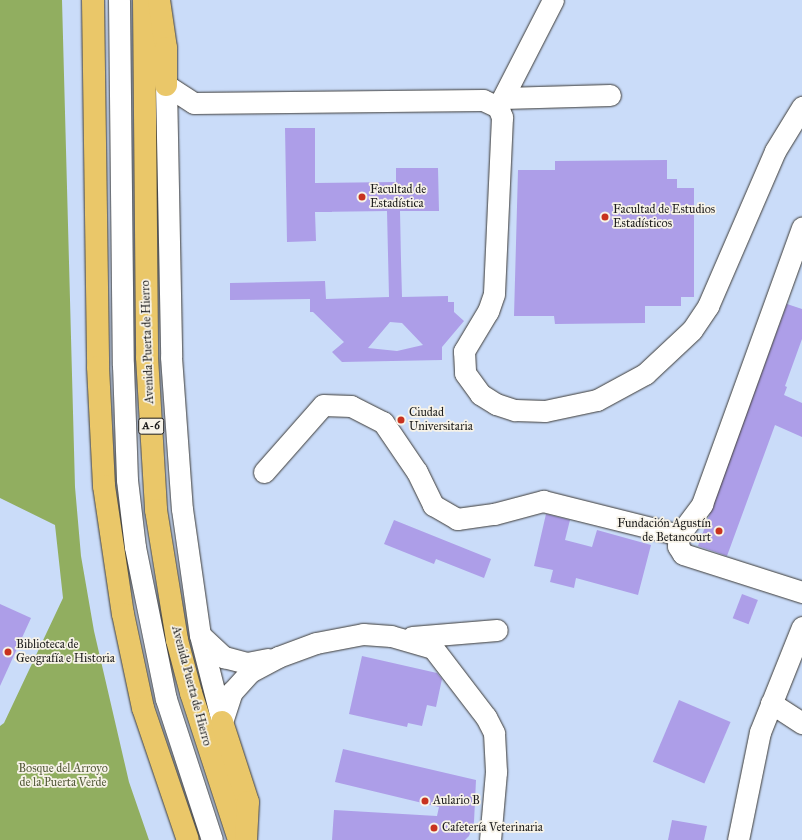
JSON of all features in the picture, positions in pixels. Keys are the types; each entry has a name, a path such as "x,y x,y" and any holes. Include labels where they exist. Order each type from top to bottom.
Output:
{"highway":[{"path":"93,0 98,367 104,486 122,607 143,708 188,840"},
{"name":"Avenida Puerta de Hierro","path":"144,0 147,356 156,510 177,640 190,693 239,840"},
{"path":"159,0 166,48 166,85"},
{"path":"222,722 248,802 246,840"}],"street":[{"path":"119,0 123,365 129,495 146,613 166,699 212,840"},
{"path":"553,0 501,102 502,117 494,294 488,311 464,351 465,373 471,385 496,404 515,410 545,411 597,400 645,374 692,330 708,306 775,151 802,107"},
{"path":"166,85 194,103 483,100 501,102 610,94"},
{"name":"Avenida Puerta de Hierro","path":"166,85 173,380 182,509 200,635 222,722"},
{"path":"166,131 179,114 194,103"},
{"path":"802,227 702,504 679,536 678,546 684,554 802,592"},
{"path":"264,472 323,405 351,406 383,422 417,472 433,505 457,520 494,514 543,501 679,536"},
{"path":"738,840 760,732 802,627"},
{"path":"222,722 232,692 250,672 278,657 316,643 363,634 421,637 497,630"},
{"path":"200,635 224,657 247,663 278,657"},
{"path":"391,636 433,648 486,717 494,733 496,772 490,840"},
{"path":"771,703 802,723"}],"shaded area":[{"name":"Ciudad Universitaria","path":"0,0 802,0 802,840 0,840"}],"green space":[{"name":"Bosque del Arroyo de la Puerta Verde","path":"0,0 62,0 75,487 81,556 94,631 129,782 149,840 0,840 0,726 4,723 63,598 55,525 0,498"}],"building":[{"path":"285,128 315,128 315,183 396,182 396,168 438,168 439,211 400,211 401,260 402,297 448,296 448,302 454,302 454,312 464,321 442,347 442,360 342,362 332,352 344,342 313,312 310,312 310,299 230,300 230,283 325,281 326,299 389,297 387,211 315,212 316,241 287,242","holes":["390,322 402,323 423,345 397,351 368,348"]},
{"name":"Facultad de Estudios Estadísticos","path":"667,160 667,179 677,179 677,188 694,188 694,297 681,297 681,306 645,306 645,323 555,324 554,316 514,316 518,170 555,170 555,161"},
{"path":"787,304 802,309 802,339 785,386 787,387 784,395 802,403 802,437 775,425 727,556 698,546"},
{"path":"546,514 570,520 565,540 592,547 597,530 651,545 638,595 576,578 574,588 550,582 553,570 534,566"},
{"path":"394,520 491,559 484,578 436,559 434,564 384,544"},
{"path":"742,594 758,600 749,624 733,618"},
{"name":"Biblioteca de Geografía e Historia","path":"0,604 31,618 0,686"},
{"path":"362,656 437,673 442,679 436,707 427,705 422,726 408,723 407,727 349,714"},
{"path":"679,700 731,722 704,784 653,762"},
{"name":"Aulario B","path":"343,749 476,780 474,822 469,836 465,840 332,840 334,810 437,816 439,807 335,782"},
{"path":"672,820 707,826 704,840 668,840"}],"place":[{"name":"Facultad de Estadística","path":"362,197"},
{"name":"Facultad de Estudios Estadísticos","path":"605,217"},
{"name":"Ciudad Universitaria","path":"401,420"},
{"name":"Fundación Agustín de Betancourt","path":"719,531"},
{"name":"Biblioteca de Geografía e Historia","path":"8,652"},
{"name":"Aulario B","path":"425,801"},
{"name":"Cafetería Veterinaria","path":"434,828"}]}
